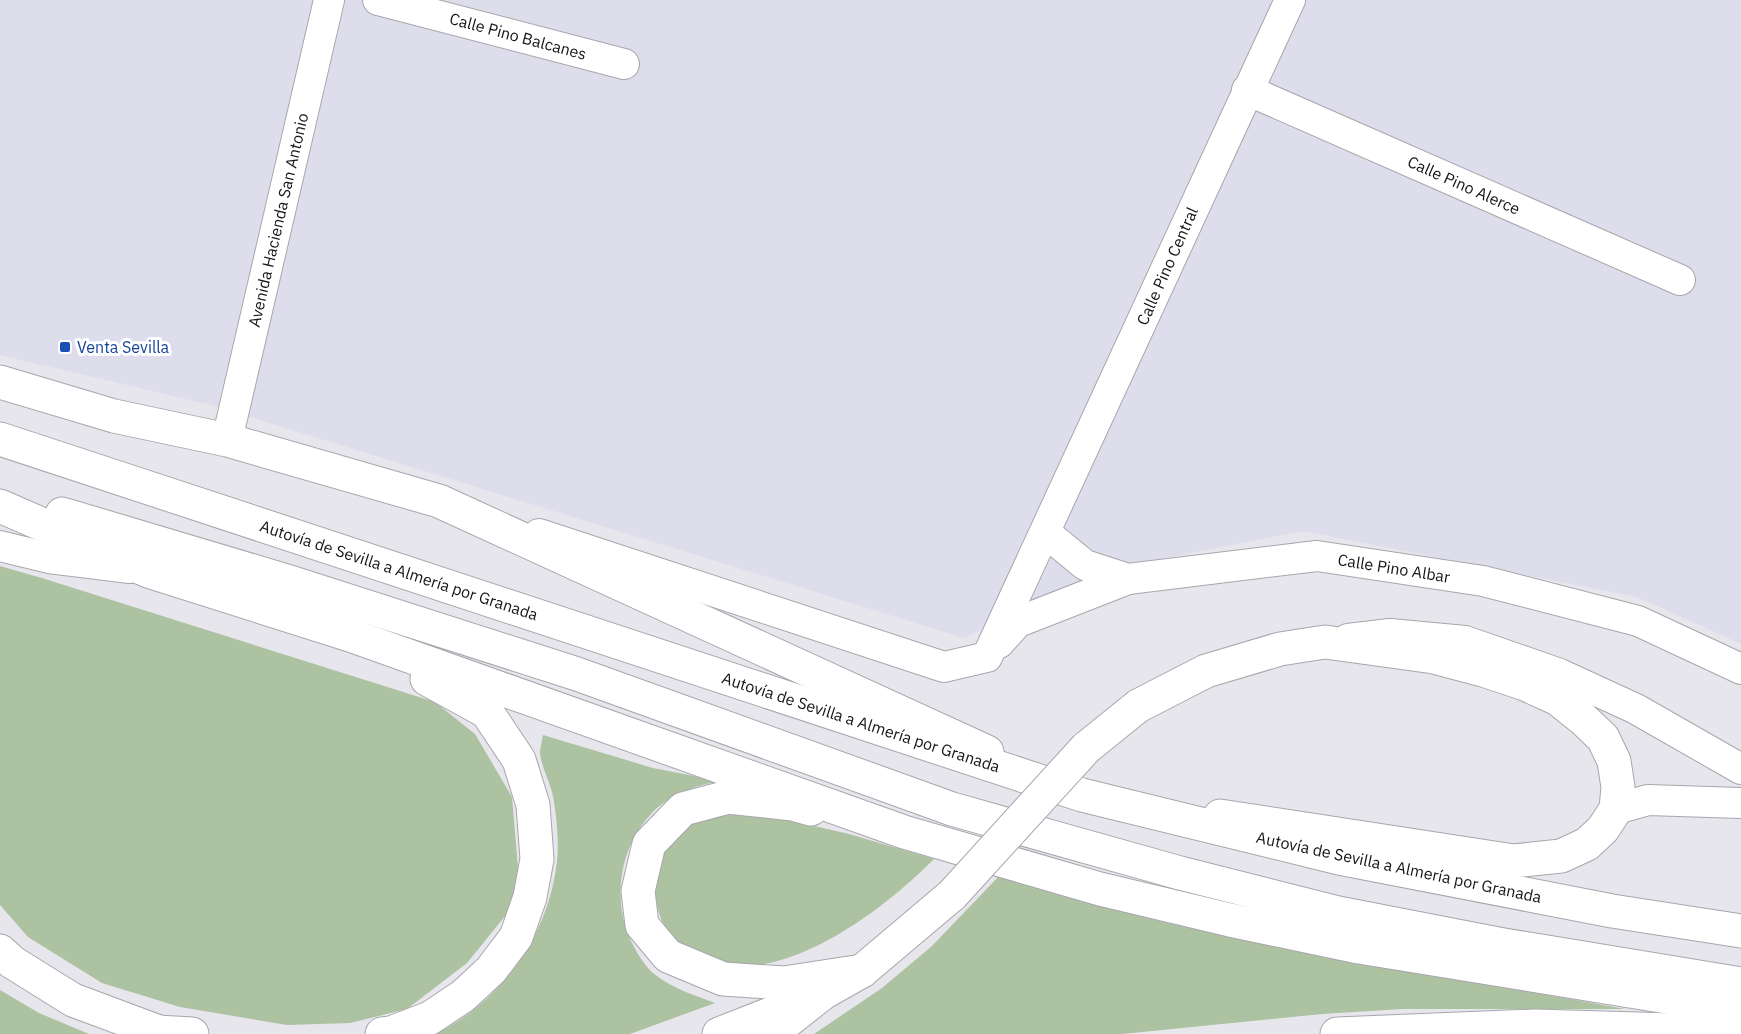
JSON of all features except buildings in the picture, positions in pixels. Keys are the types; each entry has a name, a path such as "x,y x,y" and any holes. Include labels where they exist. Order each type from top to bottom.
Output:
{"main road":[{"path":"0,382 114,416 227,440 439,501 1082,795 1514,861 1561,856 1587,844 1603,829 1616,809 1618,787 1614,761 1603,738 1558,699 1525,684 1484,670 1434,657 1325,642 1280,649 1206,671 1138,706 1086,748 952,895 862,971 823,993 718,1034"},
{"name":"Autovía de Sevilla a Almería por Granada","path":"0,439 1082,795 1339,858 1612,911 1741,931"},
{"path":"0,495 290,582 577,674 952,808 1169,870 1338,913 1498,944 1741,984"},
{"path":"0,506 148,571 350,635 904,832"},
{"path":"350,635 487,712 519,760 533,805 537,859 530,897 516,937 491,969 463,996 430,1018 391,1033 382,1034"},
{"path":"862,971 784,983 723,979 668,956 642,925 638,891 649,844 683,809 728,797 793,804 904,832 1100,889 1230,920 1359,947 1741,1009"},
{"path":"0,951 12,962 73,1000 160,1033 192,1034"},
{"path":"771,1034 823,993"},
{"path":"1337,1034 1535,1026 1741,1032"}],"street":[{"name":"Avenida Hacienda San Antonio","path":"227,440 329,0"},
{"name":"Calle Pino Balcanes","path":"378,0 624,64"},
{"name":"Calle Pino Central","path":"987,657 1290,0"},
{"name":"Calle Pino Alerce","path":"1247,90 1680,280"},
{"path":"439,501 944,667 987,657 1018,622 1128,579"},
{"name":"Calle Pino Albar","path":"1046,533 1085,565 1128,579 1317,556 1483,581 1638,621 1741,669"},
{"path":"0,546 49,558 148,571"},
{"path":"1325,642 1390,634 1465,641 1560,674 1627,704 1741,769"},
{"path":"1616,809 1648,800 1741,803"}],"shaded area":[{"path":"0,0 1741,0 1741,644 1637,597 1303,531 1119,567 964,638 211,405 0,355"}],"green space":[{"path":"0,566 435,702 475,734 512,797 518,868 510,910 467,963 407,1009 350,1023 287,1025 180,1007 102,983 28,937 0,905"},
{"path":"543,735 653,768 720,781 687,790 657,808 635,836 623,869 621,887 624,922 637,953 646,966 667,983 715,1003 630,1034 435,1034 481,1004 500,985 518,963 544,915 552,888 558,846 553,796 540,753"},
{"path":"721,815 767,815 849,834 934,859 891,898 864,918 805,951 775,962 745,966 710,961 688,950 675,939 659,914 656,884 664,854 672,841 695,821"},
{"path":"1001,874 1107,907 1172,924 1341,958 1625,1009 1402,1009 1322,1014 1122,1034 814,1034 882,988 932,946"},
{"path":"0,990 39,1013 89,1034 0,1034"}],"place":[{"name":"Venta Sevilla","path":"65,347"}]}
